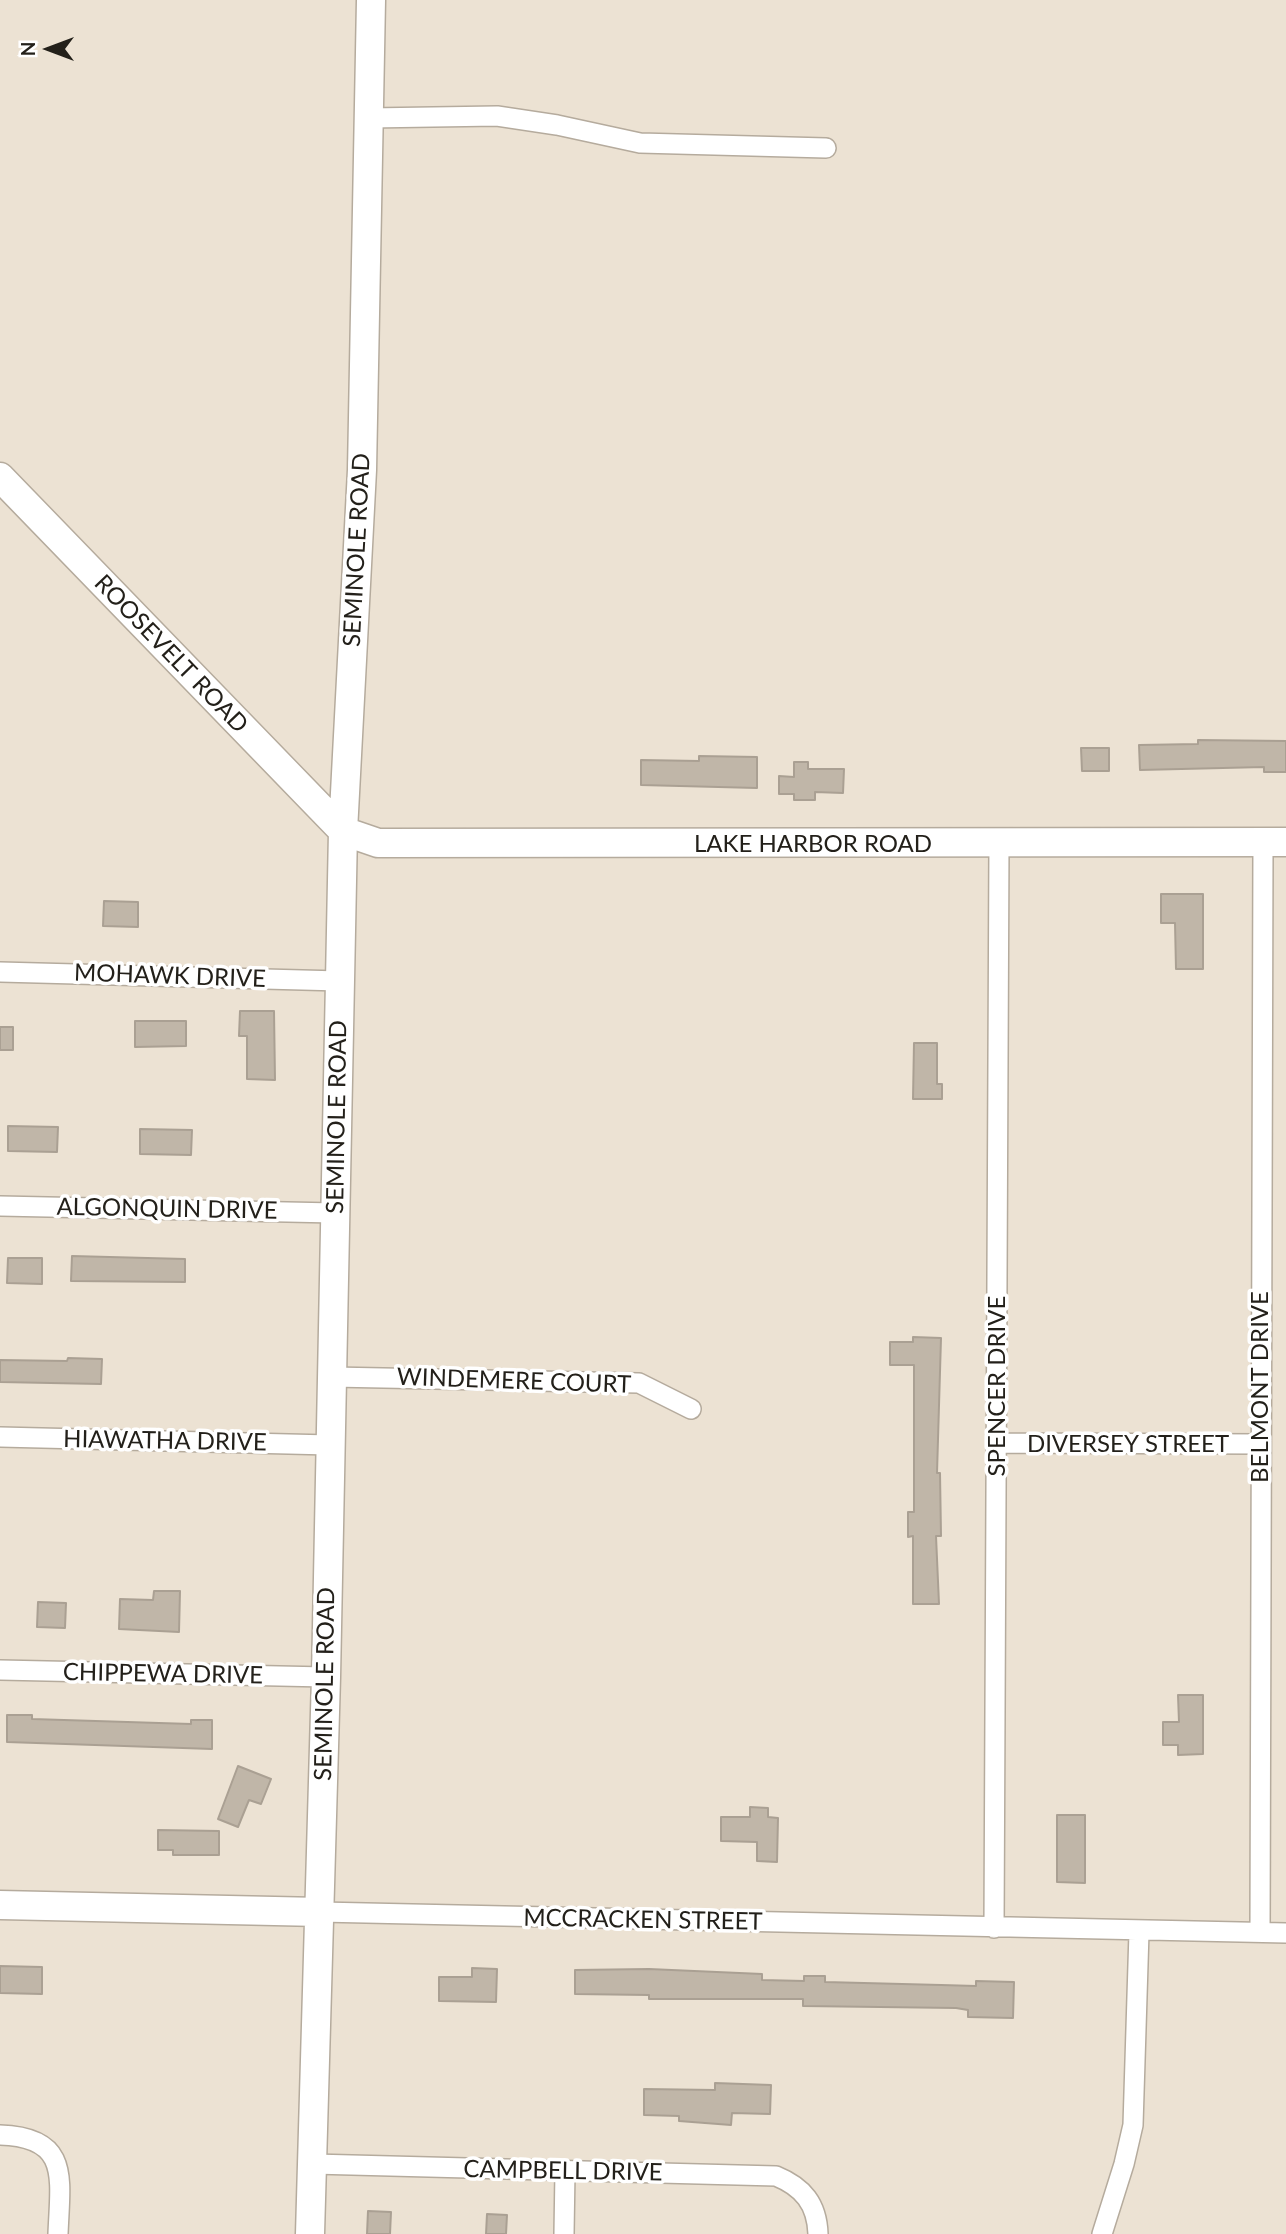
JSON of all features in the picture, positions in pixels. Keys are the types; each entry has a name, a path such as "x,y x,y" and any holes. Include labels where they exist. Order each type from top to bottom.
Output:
{"street":[{"name":"SEMINOLE ROAD","path":"310,2234 326,1677 342,831 362,470 371,0"},
{"path":"369,118 497,116 557,125 640,143 826,148"},
{"name":"ROOSEVELT ROAD","path":"0,477 342,831"},
{"name":"LAKE HARBOR ROAD","path":"342,831 378,843 1275,842"},
{"name":"BELMONT DRIVE","path":"1259,1932 1260,1444 1275,842"},
{"name":"SPENCER DRIVE","path":"994,1928 999,843"},
{"name":"MOHAWK DRIVE","path":"0,972 341,981"},
{"name":"ALGONQUIN DRIVE","path":"0,1206 335,1213"},
{"name":"WINDEMERE COURT","path":"332,1377 639,1382 691,1409"},
{"name":"HIAWATHA DRIVE","path":"0,1437 330,1445"},
{"name":"DIVERSEY STREET","path":"997,1443 1260,1444"},
{"name":"CHIPPEWA DRIVE","path":"0,1670 326,1677"},
{"name":"MCCRACKEN STREET","path":"0,1905 1139,1932 1286,1933"},
{"path":"1102,2234 1125,2164 1133,2125 1139,1932"},
{"path":"0,2135 36,2140 50,2149 58,2161 58,2234"},
{"name":"CAMPBELL DRIVE","path":"313,2164 776,2176 797,2185 807,2196 814,2209 818,2234"},
{"path":"564,2234 565,2171"}],"building":[{"path":"1198,740 1286,741 1286,772 1264,772 1264,767 1140,770 1139,745 1198,744"},
{"path":"1081,748 1109,748 1109,771 1082,771"},
{"path":"699,756 757,757 757,788 641,785 641,760 699,761"},
{"path":"794,762 808,762 808,769 844,769 843,793 815,792 815,800 794,800 794,794 779,794 779,776 794,777"},
{"path":"1161,894 1203,894 1203,969 1176,969 1175,923 1161,923"},
{"path":"104,901 138,902 138,927 103,926"},
{"path":"240,1011 274,1011 275,1080 247,1079 247,1036 239,1036"},
{"path":"135,1021 186,1021 186,1046 135,1047"},
{"path":"0,1027 13,1027 13,1050 0,1050"},
{"path":"914,1043 937,1043 937,1084 942,1084 942,1099 913,1099"},
{"path":"8,1126 58,1127 57,1152 8,1151"},
{"path":"140,1129 192,1130 191,1155 140,1154"},
{"path":"72,1256 185,1259 185,1282 71,1281"},
{"path":"8,1258 42,1258 42,1284 7,1283"},
{"path":"913,1337 941,1338 937,1473 940,1473 941,1536 936,1536 939,1604 913,1604 913,1536 908,1537 908,1512 914,1512 914,1365 890,1365 890,1342 913,1342"},
{"path":"68,1358 102,1359 101,1384 0,1382 0,1360 67,1361"},
{"path":"154,1591 180,1591 179,1632 119,1629 120,1599 153,1600"},
{"path":"38,1602 66,1603 65,1628 37,1627"},
{"path":"1178,1695 1203,1695 1203,1754 1178,1755 1178,1745 1163,1745 1163,1722 1179,1722"},
{"path":"7,1715 32,1715 32,1719 191,1724 191,1720 212,1720 212,1749 7,1742"},
{"path":"238,1766 271,1779 261,1804 249,1800 238,1827 218,1819"},
{"path":"750,1807 768,1808 768,1817 778,1818 777,1862 757,1861 757,1842 721,1841 721,1817 750,1817"},
{"path":"1057,1815 1085,1815 1085,1883 1057,1882"},
{"path":"158,1830 219,1831 219,1855 173,1855 173,1850 158,1850"},
{"path":"0,1966 42,1967 42,1994 0,1993"},
{"path":"472,1968 497,1969 496,2002 439,2001 439,1977 472,1977"},
{"path":"649,1969 762,1974 762,1980 804,1981 804,1976 825,1976 825,1982 976,1986 976,1981 1014,1982 1013,2018 968,2017 968,2010 956,2008 803,2006 803,1999 649,1999 649,1995 575,1994 575,1970"},
{"path":"715,2083 771,2085 770,2114 732,2113 731,2125 679,2121 679,2116 644,2115 644,2089 715,2090"},
{"path":"368,2211 391,2212 390,2234 367,2234"},
{"path":"487,2214 507,2215 506,2234 486,2234"}]}
